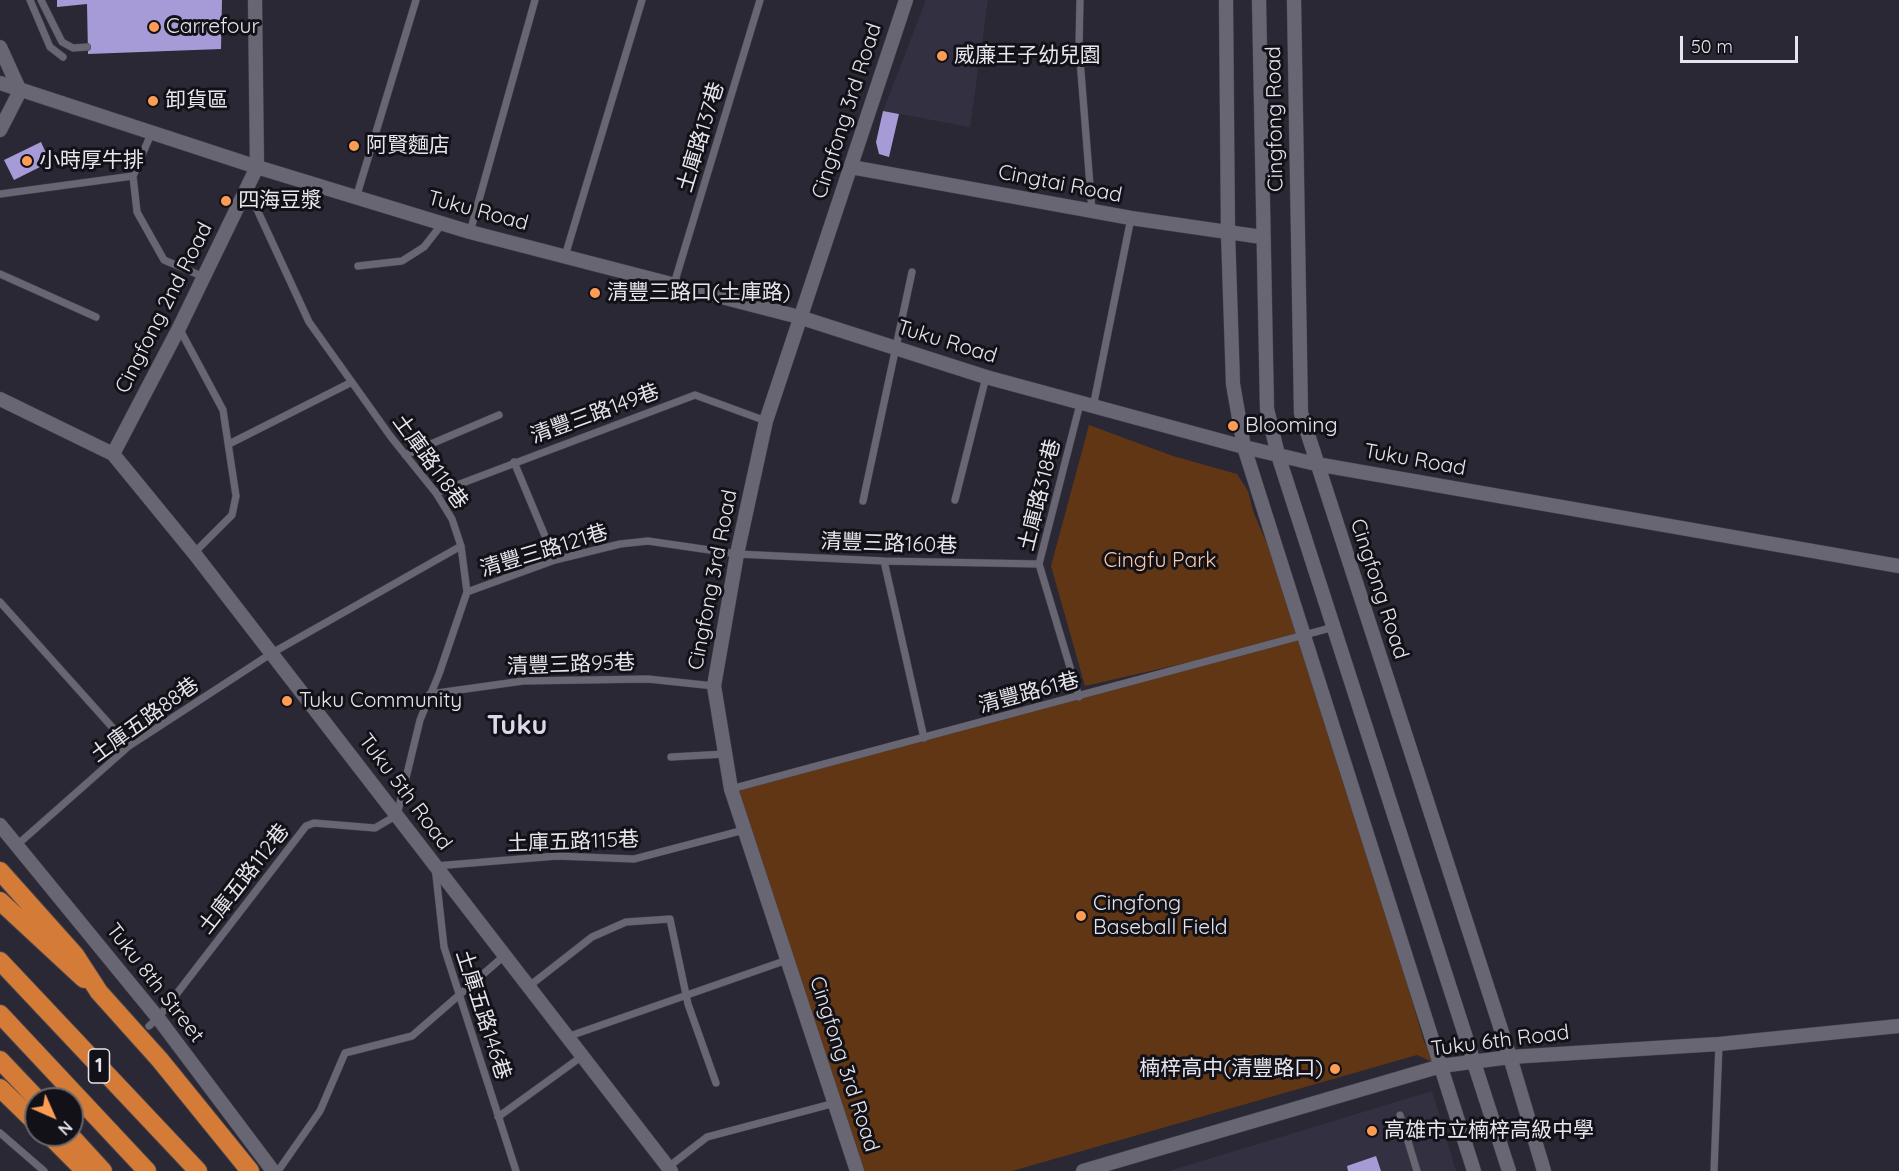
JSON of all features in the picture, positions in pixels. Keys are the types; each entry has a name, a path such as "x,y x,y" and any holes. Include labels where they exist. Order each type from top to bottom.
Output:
{"highway":[{"path":"0,871 75,955 99,992"},
{"path":"0,901 58,958 99,992 160,1060 250,1171"},
{"name":"1","path":"0,961 198,1171"},
{"name":"1","path":"0,1014 147,1171"},
{"path":"0,1060 26,1087"},
{"path":"0,1089 24,1112"},
{"path":"61,1147 85,1171"},
{"path":"81,1147 103,1171"}],"street":[{"name":"Cingfong 2nd Road","path":"113,454 179,328 257,168 255,0"},
{"name":"Cingfong 3rd Road","path":"857,1171 731,789 714,686 737,555 766,421 906,0"},
{"path":"1226,0 1228,233 1233,384 1244,447 1474,1171"},
{"name":"Cingfong Road","path":"1259,0 1265,390 1278,455 1509,1171"},
{"name":"Cingfong Road","path":"1294,0 1301,413 1316,465 1510,1056 1544,1171"},
{"path":"0,47 20,91 0,130"},
{"name":"Tuku Road","path":"0,83 257,168 442,224 799,317 986,377 1244,447 1316,465 1899,566"},
{"name":"Cingtai Road","path":"851,166 1131,218 1262,237"},
{"name":"Tuku 5th Road","path":"0,399 113,454 272,653 668,1170"},
{"name":"Tuku 8th Street","path":"0,825 153,1022 273,1171"},
{"name":"Tuku 6th Road","path":"1083,1171 1441,1066 1510,1056 1719,1044 1899,1026"}],"lane":[{"path":"30,0 50,47 63,57"},
{"path":"42,0 62,42 73,48 87,46"},
{"path":"356,198 416,0"},
{"path":"470,232 535,0"},
{"path":"565,256 642,0"},
{"name":"土庫路137巷","path":"674,284 760,0"},
{"path":"1080,0 1079,47 1092,211"},
{"path":"151,134 133,176 137,212 164,260 204,277"},
{"path":"0,194 133,176"},
{"name":"土庫路118巷","path":"246,188 309,322 436,493 452,519 461,546 467,592 420,720 397,815"},
{"name":"土庫路318巷","path":"1079,697 1039,564 1086,405 1131,218"},
{"path":"358,266 402,261 424,247 442,224"},
{"path":"863,501 912,272"},
{"path":"0,274 96,317"},
{"path":"179,328 223,410 236,496 232,515 194,553"},
{"path":"955,500 986,377"},
{"path":"229,444 352,382"},
{"name":"清豐三路149巷","path":"436,493 695,395 766,421"},
{"path":"405,454 499,415"},
{"path":"514,462 555,560"},
{"name":"清豐三路121巷","path":"467,592 555,560 620,544 648,541 737,555"},
{"name":"土庫五路88巷","path":"16,845 129,746 272,653 461,546"},
{"name":"清豐三路160巷","path":"737,555 1039,564"},
{"path":"884,561 924,738"},
{"path":"0,602 129,746"},
{"name":"清豐路61巷","path":"731,789 1335,627"},
{"name":"清豐三路95巷","path":"430,694 523,681 648,679 714,686"},
{"path":"671,757 725,754"},
{"name":"土庫五路112巷","path":"153,1022 306,826 314,823 375,828 397,815"},
{"name":"土庫五路115巷","path":"435,866 557,856 634,860 744,830"},
{"name":"土庫五路146巷","path":"435,866 444,947 516,1171"},
{"path":"528,987 592,937 626,922 670,919 686,994 716,1083"},
{"path":"278,1171 320,1111 345,1053 412,1036 504,956"},
{"path":"567,1037 787,960"},
{"path":"1714,1171 1719,1044"},
{"path":"498,1117 581,1057"},
{"path":"668,1170 706,1137 835,1103"},
{"path":"1400,1115 1417,1171"},
{"path":"0,1133 45,1171"}],"shaded area":[{"name":"威廉王子幼兒園","path":"926,0 988,0 970,127 883,111"},
{"name":"高雄市立楠梓高級中學","path":"1432,1091 1456,1171 1169,1171"}],"green space":[{"name":"Cingfong Baseball Field","path":"1089,425 1173,456 1237,474 1248,491 1253,511 1306,635 1424,1042 1441,1066 1417,1055 1012,1171 864,1171 731,789 1282,641 1085,686 1051,566"}],"building":[{"name":"Carrefour","path":"57,0 222,0 221,49 88,54 87,4 57,7"},
{"path":"883,111 899,114 889,157 879,154 876,142"},
{"name":"小時厚牛排","path":"41,142 50,162 14,180 4,160"},
{"path":"1376,1156 1381,1171 1348,1171 1347,1166"}],"place":[{"name":"Carrefour","path":"154,27"},
{"name":"威廉王子幼兒園","path":"942,56"},
{"name":"卸貨區","path":"153,101"},
{"name":"阿賢麵店","path":"354,146"},
{"name":"小時厚牛排","path":"27,161"},
{"name":"四海豆漿","path":"226,201"},
{"name":"清豐三路口(土庫路)","path":"595,293"},
{"name":"Blooming","path":"1233,426"},
{"name":"Tuku Community","path":"287,701"},
{"name":"Cingfong Baseball Field","path":"1081,916"},
{"name":"楠梓高中(清豐路口)","path":"1335,1069"},
{"name":"高雄市立楠梓高級中學","path":"1372,1131"}],"district":[{"name":"Tuku","path":"517,726"}],"park label":[{"name":"Cingfu Park","path":"1160,561"}]}
